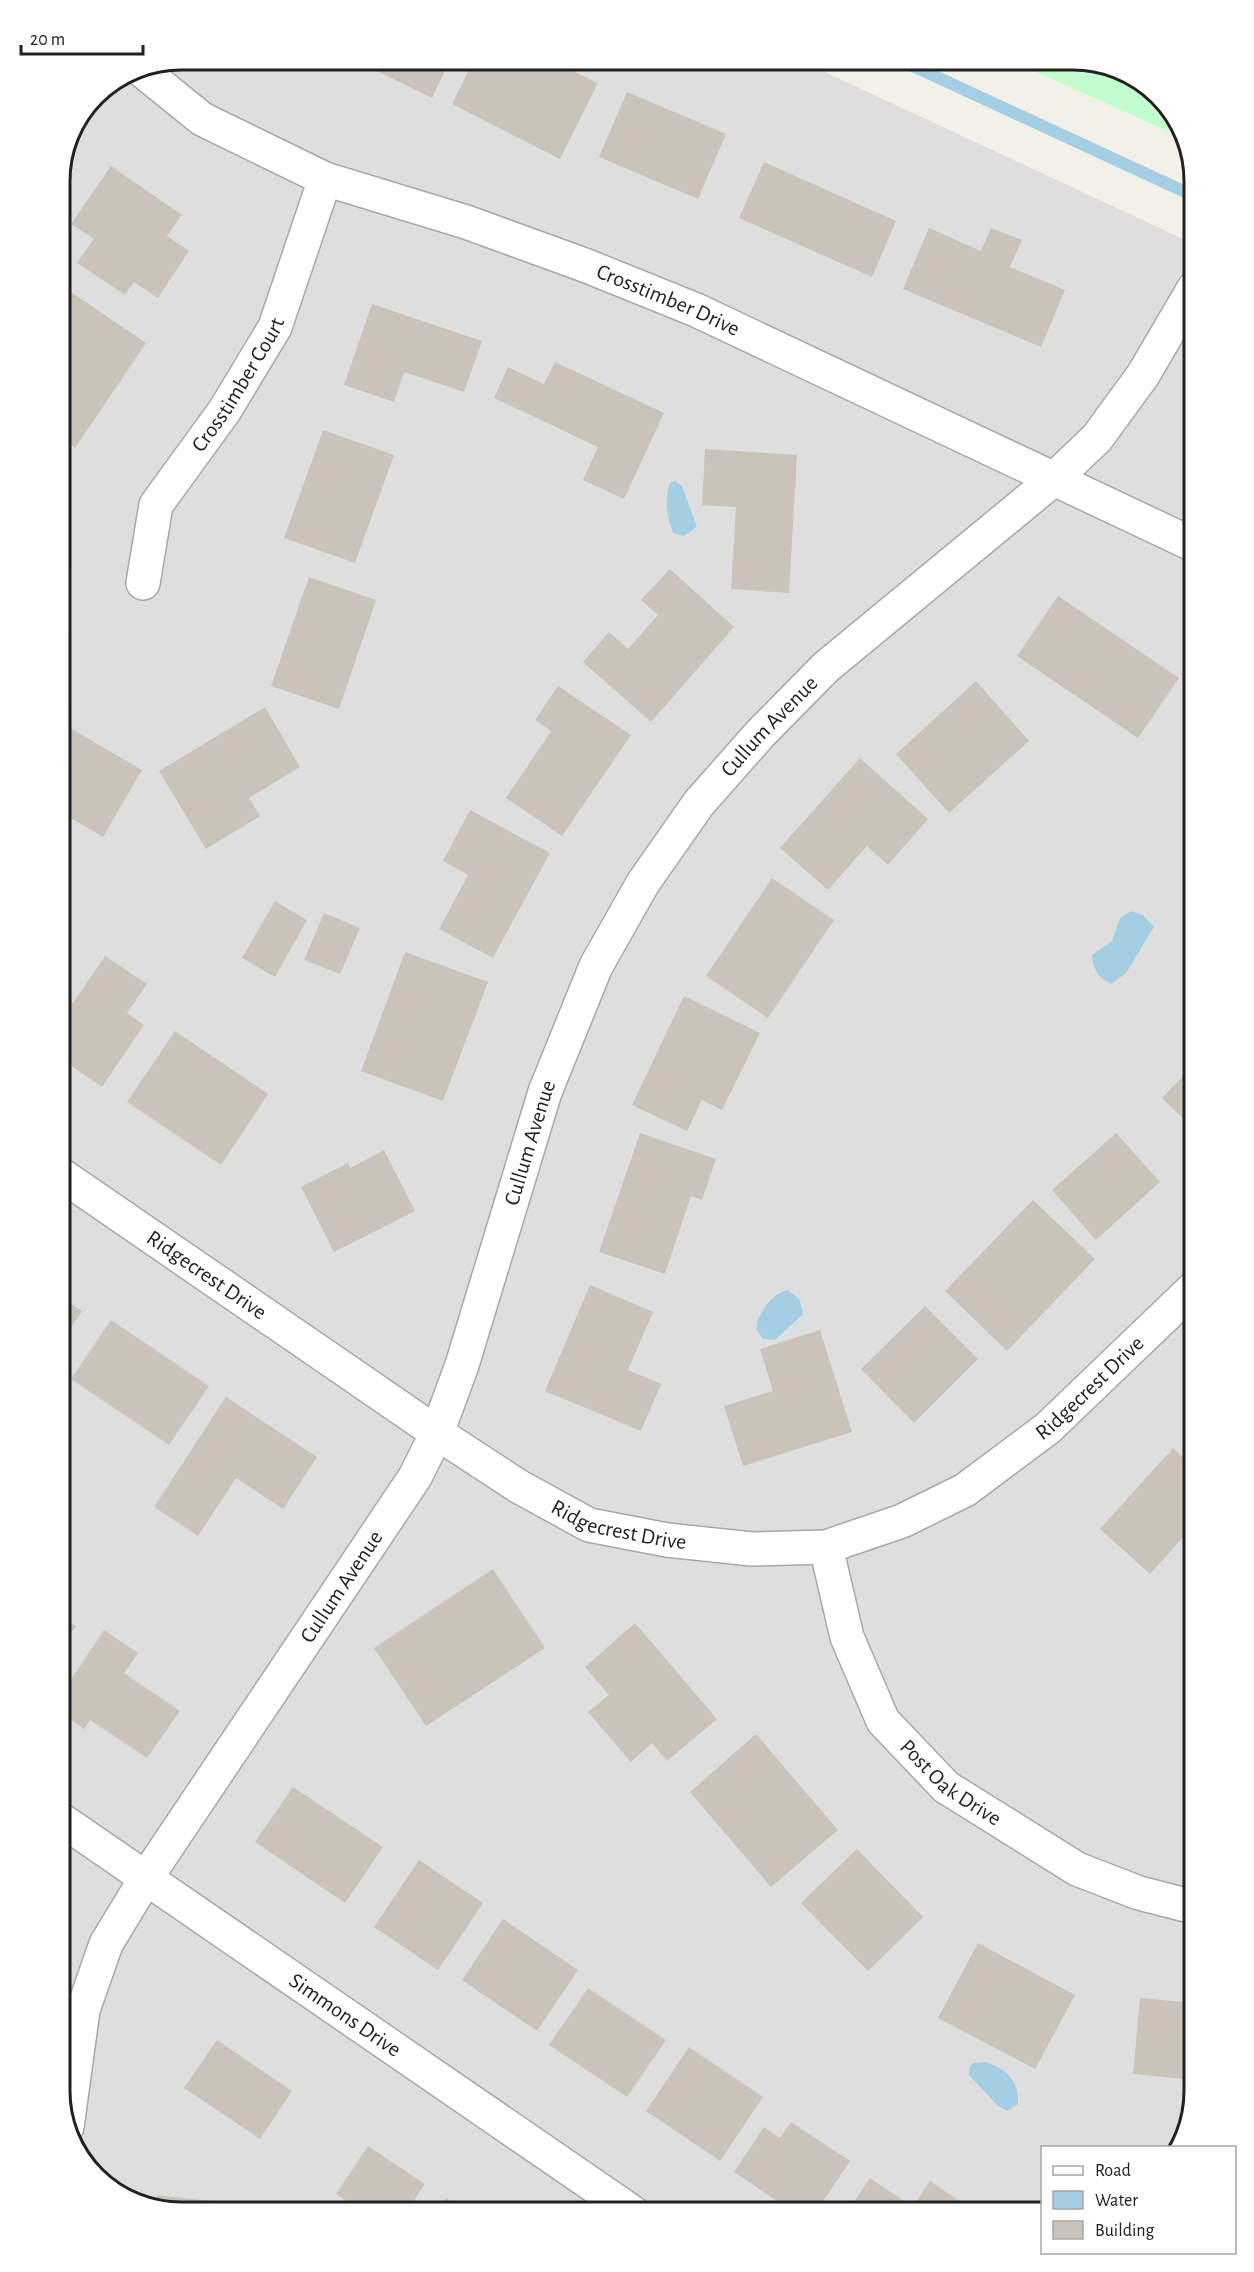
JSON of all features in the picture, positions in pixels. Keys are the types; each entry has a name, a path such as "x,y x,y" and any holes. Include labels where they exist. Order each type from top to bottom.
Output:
{"street":[{"name":"Crosstimber Drive","path":"148,76 202,119 325,179 466,222 587,266 696,310 1184,540"},
{"name":"Crosstimber Court","path":"143,583 156,505 225,410 275,327 325,179"},
{"name":"Cullum Avenue","path":"71,2097 83,2010 106,1944 146,1878 408,1487 436,1433 462,1365 545,1092 596,966 643,882 699,803 760,734 826,667 1054,479 1097,438 1143,375 1184,306"},
{"name":"Ridgecrest Drive","path":"70,1181 436,1433 518,1486 589,1525 667,1540 752,1549 826,1547 902,1521 965,1490 1048,1428 1184,1298"},
{"name":"Post Oak Drive","path":"826,1547 846,1636 883,1721 945,1787 1077,1869 1139,1893 1184,1904"},
{"name":"Simmons Drive","path":"70,1826 617,2201"}],"shaded area":[{"path":"175,71 823,71 1184,239 1184,2090 1178,2126 1168,2146 1041,2146 1041,2202 175,2201 146,2196 120,2183 93,2158 85,2146 74,2119 70,2090 71,175 74,153 89,120 108,98 126,85 146,76"}],"green space":[{"path":"1034,71 1079,71 1108,76 1146,98 1165,120 1172,133"}],"water":[{"path":"675,481 682,486 697,527 684,536 673,533 668,514 668,489 670,483"},
{"path":"1131,911 1143,915 1154,927 1126,973 1111,984 1097,972 1092,955 1112,941 1120,918"},
{"path":"788,1290 800,1300 803,1314 775,1340 763,1339 756,1329 760,1317 771,1299"},
{"path":"984,2062 1005,2072 1014,2082 1018,2104 1007,2111 998,2106 969,2075 970,2066"}],"building":[{"path":"377,71 445,71 432,98"},
{"path":"468,71 573,71 598,83 560,159 452,104"},
{"path":"627,92 726,134 698,199 599,157"},
{"path":"764,162 896,221 872,277 739,218"},
{"path":"111,166 182,215 167,236 189,251 158,298 134,282 125,295 77,263 94,239 71,224"},
{"path":"929,228 981,251 991,228 1022,240 1010,267 1065,290 1041,347 903,289"},
{"path":"71,292 146,343 75,448 71,445"},
{"path":"372,304 482,341 464,392 404,372 394,402 344,385"},
{"path":"555,362 664,413 624,499 583,480 598,447 494,398 508,367 544,384"},
{"path":"323,430 394,455 355,563 284,538"},
{"path":"705,449 797,455 789,593 731,589 736,507 702,505"},
{"path":"670,569 734,627 651,722 583,662 609,632 628,649 658,615 641,600"},
{"path":"309,577 376,600 339,709 271,686"},
{"path":"1058,596 1179,678 1138,738 1017,656"},
{"path":"976,681 1029,741 949,813 896,754"},
{"path":"558,686 631,735 562,836 506,798 551,731 535,720"},
{"path":"265,707 300,767 249,798 260,816 206,849 159,771"},
{"path":"71,728 142,770 103,837 71,818"},
{"path":"860,758 928,819 888,865 867,846 828,890 780,848"},
{"path":"470,810 550,853 493,958 439,929 468,875 443,861"},
{"path":"772,878 834,920 768,1018 706,976"},
{"path":"275,901 307,920 275,977 242,958"},
{"path":"324,913 360,928 340,974 304,960"},
{"path":"405,952 488,982 443,1101 361,1071"},
{"path":"105,956 147,984 127,1013 144,1025 102,1087 71,1065 71,1001 73,1003"},
{"path":"684,996 760,1033 722,1110 702,1100 687,1131 632,1105"},
{"path":"175,1031 268,1094 221,1165 127,1102"},
{"path":"1184,1075 1184,1119 1162,1098"},
{"path":"640,1133 716,1159 702,1200 691,1196 665,1274 599,1252"},
{"path":"1116,1133 1160,1182 1096,1240 1052,1190"},
{"path":"384,1150 415,1211 334,1252 301,1187 348,1163 350,1168"},
{"path":"1033,1200 1095,1259 1007,1351 945,1291"},
{"path":"590,1285 653,1312 628,1370 661,1384 641,1431 545,1391"},
{"path":"70,1303 82,1311 70,1328"},
{"path":"925,1306 978,1359 914,1423 861,1369"},
{"path":"111,1320 209,1386 169,1445 71,1379"},
{"path":"820,1330 852,1432 743,1466 724,1406 773,1391 760,1349"},
{"path":"226,1397 317,1457 283,1509 236,1478 198,1536 154,1507"},
{"path":"1173,1448 1184,1458 1184,1536 1150,1574 1100,1529"},
{"path":"493,1569 545,1648 426,1726 374,1648"},
{"path":"70,1622 76,1626 70,1635"},
{"path":"635,1623 717,1719 667,1761 652,1743 631,1762 588,1712 609,1695 585,1667"},
{"path":"104,1630 138,1653 124,1673 180,1711 147,1758 90,1720 84,1729 70,1719 70,1681"},
{"path":"756,1734 838,1830 771,1887 690,1792"},
{"path":"293,1787 383,1847 345,1903 255,1842"},
{"path":"857,1849 923,1917 868,1971 801,1903"},
{"path":"419,1860 483,1903 438,1970 374,1927"},
{"path":"503,1919 578,1970 537,2031 462,1980"},
{"path":"978,1943 1075,1995 1035,2069 938,2018"},
{"path":"588,1988 666,2040 627,2097 549,2045"},
{"path":"1140,1998 1184,2002 1184,2079 1133,2074"},
{"path":"217,2040 292,2091 260,2139 184,2088"},
{"path":"689,2047 763,2097 720,2161 646,2111"},
{"path":"791,2122 850,2161 823,2202 778,2202 734,2172 764,2127 780,2138"},
{"path":"368,2146 425,2184 413,2201 347,2201 336,2194"},
{"path":"870,2178 905,2202 854,2202"},
{"path":"930,2181 961,2202 916,2202"},
{"path":"157,2195 210,2201 175,2201 157,2198"}],"waterway":[{"path":"924,71 1184,191"}]}
